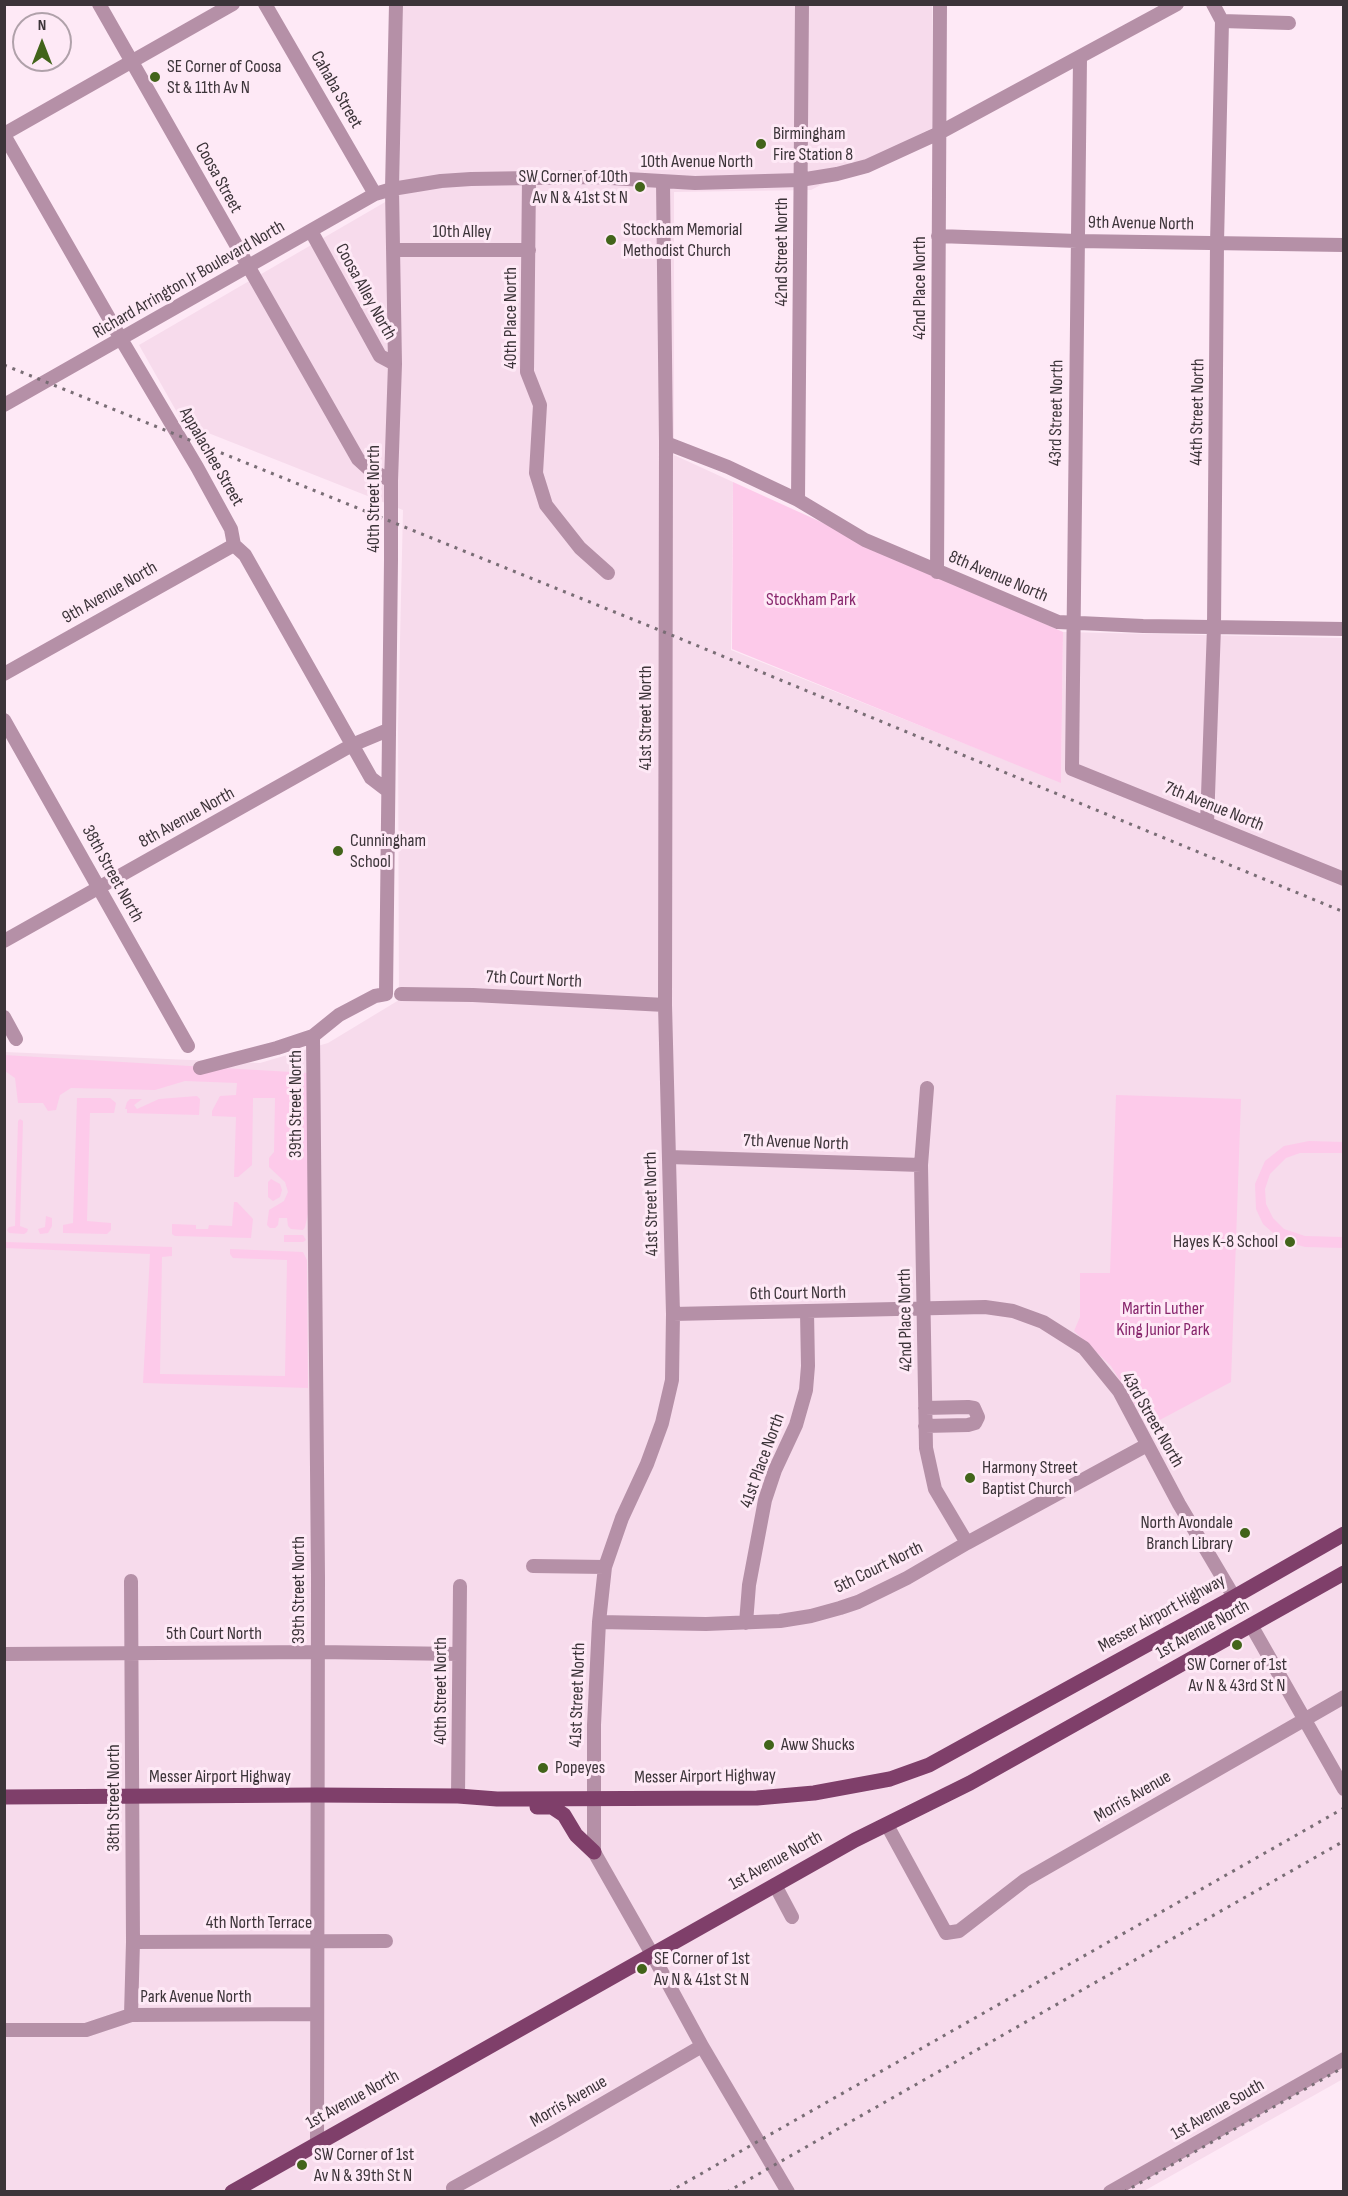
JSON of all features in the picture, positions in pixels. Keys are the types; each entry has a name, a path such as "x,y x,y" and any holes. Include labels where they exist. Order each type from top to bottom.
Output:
{"main road":[{"name":"Messer Airport Highway","path":"4,1797 317,1795 458,1796 497,1799 757,1798 814,1793 890,1779 929,1765 1344,1534"},
{"name":"1st Avenue North","path":"232,2192 774,1885 855,1840 970,1784 1344,1573"},
{"path":"497,1799 512,1807 552,1807 564,1815 576,1834 594,1852"}],"street":[{"name":"Coosa Street","path":"99,4 358,459 368,468 391,481"},
{"path":"4,134 233,4"},
{"name":"Cahaba Street","path":"265,4 375,194"},
{"name":"40th Street North","path":"314,1036 339,1015 375,996 386,994 391,481 395,364 392,189 396,4"},
{"name":"42nd Street North","path":"798,500 802,4"},
{"name":"42nd Place North","path":"937,572 940,4"},
{"name":"10th Avenue North","path":"392,189 451,180 594,177 663,182 800,180 837,174 867,166 939,133 1177,4"},
{"name":"44th Street North","path":"1207,823 1214,627 1217,243 1222,21 1213,4"},
{"path":"1222,21 1289,23"},
{"name":"43rd Street North","path":"1072,769 1080,58"},
{"name":"Appalachee Street","path":"4,134 231,529 234,545 245,555 371,778 388,790"},
{"name":"40th Place North","path":"529,178 527,372 540,405 536,473 546,505 580,548 608,573"},
{"name":"41st Street North","path":"663,182 666,443 665,1005 673,1314 672,1380 662,1423 647,1464 622,1518 605,1567 599,1622 594,1725 594,1852 702,2046 788,2192"},
{"name":"Richard Arrington Jr Boulevard North","path":"4,405 375,194 392,189"},
{"name":"Coosa Alley North","path":"311,231 380,357 395,364"},
{"name":"9th Avenue North","path":"938,236 1077,241 1344,245"},
{"name":"10th Alley","path":"394,250 529,250"},
{"name":"8th Avenue North","path":"666,443 728,467 798,500 865,540 1058,622 1344,629"},
{"name":"9th Avenue North","path":"4,674 234,545"},
{"name":"38th Street North","path":"4,720 188,1046"},
{"name":"8th Avenue North","path":"4,941 352,745 388,730"},
{"name":"7th Avenue North","path":"1072,769 1344,879"},
{"name":"7th Court North","path":"401,994 473,995 665,1005"},
{"path":"4,1017 16,1038"},
{"path":"200,1068 314,1036"},
{"name":"39th Street North","path":"314,1036 318,1652 317,2143"},
{"name":"42nd Place North","path":"927,1088 921,1165 925,1426 928,1460 935,1489 967,1543"},
{"name":"7th Avenue North","path":"669,1157 921,1165"},
{"name":"43rd Street North","path":"924,1308 1013,1311 1043,1322 1084,1348 1119,1391 1147,1445 1234,1597"},
{"name":"6th Court North","path":"673,1314 924,1308"},
{"name":"41st Place North","path":"746,1623 749,1585 765,1500 775,1470 796,1425 806,1390 807,1312"},
{"path":"925,1408 974,1408 978,1417 975,1422 968,1425 925,1426"},
{"name":"5th Court North","path":"599,1622 706,1624 780,1621 811,1616 858,1602 907,1578 1147,1445"},
{"path":"533,1566 605,1567"},
{"name":"38th Street North","path":"131,1581 133,1942 131,2015"},
{"name":"40th Street North","path":"458,1796 460,1586"},
{"path":"1251,1625 1344,1789"},
{"name":"5th Court North","path":"4,1654 318,1652 459,1654"},
{"name":"Morris Avenue","path":"887,1825 946,1933 959,1931 1025,1880 1344,1697"},
{"path":"774,1885 792,1917"},
{"name":"4th North Terrace","path":"133,1942 386,1941"},
{"name":"Park Avenue North","path":"4,2030 86,2030 131,2015 317,2014"},
{"name":"Morris Avenue","path":"453,2188 702,2046"},
{"name":"1st Avenue South","path":"1110,2192 1344,2059"}],"shaded area":[{"path":"403,5 932,5 932,128 811,190 674,192 674,455 733,482 731,650 1061,782 1063,632 1343,638 1343,2079 1144,2191 5,2192 5,1052 260,1063 328,1043 399,1000 398,728 403,510 183,423 139,345 399,194"}],"green space":[{"name":"Stockham Park","path":"733,482 1063,632 1061,783 732,649"},
{"path":"4,1055 308,1073 308,1214 305,1227 303,1230 291,1229 287,1218 279,1218 275,1228 267,1225 269,1210 284,1201 288,1192 285,1182 269,1167 269,1158 274,1152 275,1098 253,1098 252,1165 238,1177 234,1177 236,1117 212,1116 212,1111 220,1096 236,1095 237,1083 185,1081 155,1090 71,1088 60,1095 56,1110 48,1111 43,1103 18,1103 15,1078 5,1071"},
{"name":"Martin Luther King Junior Park","path":"1116,1095 1241,1099 1231,1382 1156,1422 1145,1421 1111,1366 1074,1331 1080,1317 1080,1273 1110,1273"},
{"path":"197,1096 200,1099 199,1115 127,1113 125,1109 130,1099 142,1099 134,1105 137,1109 159,1099"},
{"path":"77,1098 110,1098 116,1103 114,1113 90,1113 87,1221 111,1223 111,1230 107,1234 63,1233 63,1225 73,1223"},
{"path":"20,1119 23,1121 20,1226 28,1229 24,1234 9,1233 7,1230 15,1226 18,1121"},
{"path":"1309,1141 1343,1142 1343,1153 1300,1153 1286,1158 1270,1174 1265,1189 1266,1204 1273,1218 1284,1229 1305,1236 1343,1237 1343,1248 1305,1247 1281,1240 1263,1224 1256,1209 1255,1184 1265,1161 1284,1146"},
{"path":"271,1179 280,1184 282,1190 280,1197 273,1201 268,1197 268,1182"},
{"path":"234,1202 237,1202 253,1219 251,1238 175,1236 172,1234 172,1224 196,1225 196,1229 208,1229 209,1225 232,1226"},
{"path":"46,1216 52,1218 52,1226 48,1233 40,1234 38,1229 45,1227"},
{"path":"284,1235 303,1235 306,1240 284,1242"},
{"path":"5,1242 172,1247 172,1256 162,1257 160,1374 285,1376 287,1260 233,1258 230,1249 303,1252 307,1260 308,1388 143,1383 150,1254 5,1248"}],"railway":[{"path":"4,365 664,632 1344,912"},
{"path":"669,2192 1344,1808"},
{"path":"727,2192 1344,1841"},
{"path":"1124,2192 1344,2067"}],"place":[{"name":"SE Corner of Coosa St & 11th Av N","path":"155,77"},
{"name":"Birmingham Fire Station 8","path":"761,144"},
{"name":"SW Corner of 10th Av N & 41st St N","path":"640,187"},
{"name":"Stockham Memorial Methodist Church","path":"611,240"},
{"name":"Cunningham School","path":"338,851"},
{"name":"Hayes K-8 School","path":"1290,1242"},
{"name":"Harmony Street Baptist Church","path":"970,1478"},
{"name":"North Avondale Branch Library","path":"1245,1533"},
{"name":"SW Corner of 1st Av N & 43rd St N","path":"1237,1645"},
{"name":"Aww Shucks","path":"769,1745"},
{"name":"Popeyes","path":"543,1768"},
{"name":"SE Corner of 1st Av N & 41st St N","path":"642,1969"},
{"name":"SW Corner of 1st Av N & 39th St N","path":"302,2165"}]}
